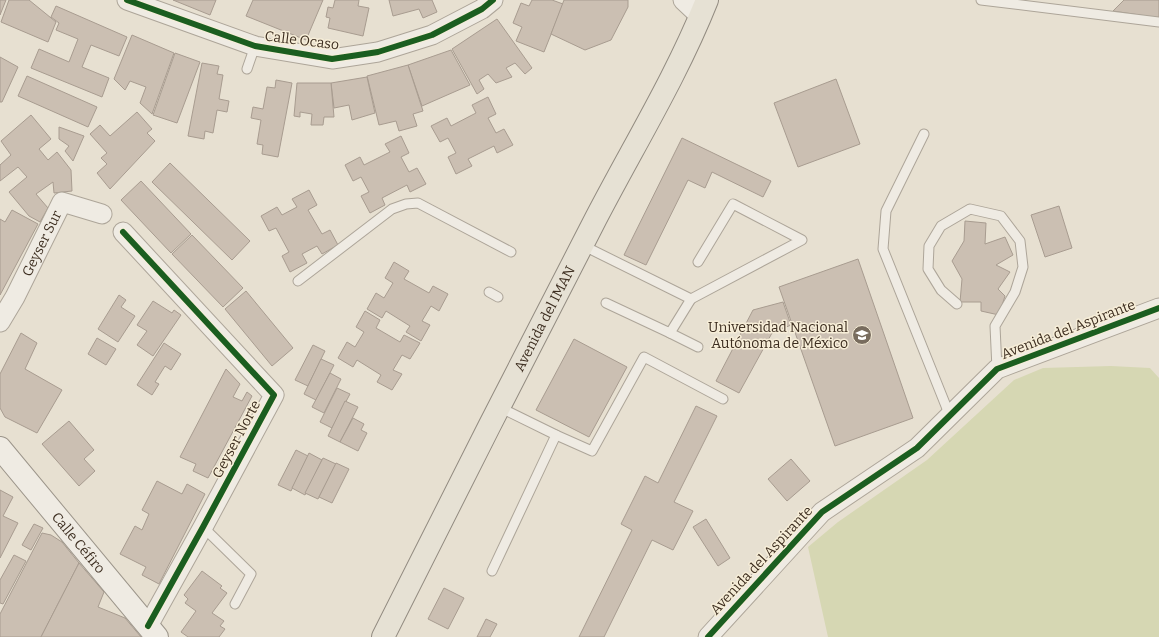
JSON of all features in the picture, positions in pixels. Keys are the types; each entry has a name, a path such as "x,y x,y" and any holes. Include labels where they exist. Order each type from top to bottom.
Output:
{"main road":[{"name":"Avenida del IMAN","path":"383,637 498,406 614,183 679,65 703,8"}],"street":[{"name":"Calle Ocaso","path":"126,0 255,46 332,59 378,52 432,35 482,9 493,0"},
{"path":"683,0 703,8"},
{"name":"Geyser Sur","path":"0,322 15,297 62,202 102,214"},
{"name":"Geyser Norte","path":"123,232 274,395 203,527 152,631"},
{"name":"Avenida del Aspirante","path":"708,637 822,512 918,448 997,369 1159,308"},
{"name":"Calle Céfiro","path":"0,448 152,631"}],"lane":[{"path":"981,0 1021,2 1159,22"},
{"path":"247,69 255,46"},
{"path":"924,134 886,211 884,249 950,416"},
{"path":"298,281 392,208 406,204 418,203 511,252"},
{"path":"670,333 691,299 802,240 734,204 698,262"},
{"path":"957,304 941,290 928,269 929,246 941,226 970,209 1001,216 1020,241 1023,267 1014,292 995,326 997,369"},
{"path":"582,245 691,299"},
{"path":"489,292 498,297"},
{"path":"606,303 698,347"},
{"path":"498,406 592,451 644,357 723,399"},
{"path":"492,570 556,435"},
{"path":"203,527 251,574 235,604"}],"green space":[{"path":"1111,366 1150,368 1159,378 1159,637 828,637 808,547 838,522 927,460 1014,380 1043,368"}],"building":[{"path":"0,0 6,0 0,15"},
{"path":"9,0 29,0 56,22 48,42 1,22"},
{"path":"173,0 216,0 210,15"},
{"path":"253,0 323,0 306,40 246,16"},
{"path":"335,0 359,0 358,6 369,8 363,36 328,28 330,18 326,17 328,7 333,8"},
{"path":"389,0 432,0 437,12 423,18 419,9 393,16"},
{"path":"532,0 552,0 563,4 544,52 516,41 522,27 513,23 521,3 529,6"},
{"path":"564,0 628,0 628,7 611,40 585,50 551,34"},
{"path":"1124,0 1159,0 1159,18 1113,11"},
{"path":"56,6 127,37 119,56 91,45 82,67 109,78 102,97 31,68 39,49 69,62 78,39 56,30 59,23 51,17"},
{"path":"497,19 532,68 525,74 515,63 506,68 512,77 496,83 488,74 479,80 484,89 477,94 452,49"},
{"path":"132,35 174,53 152,114 140,103 146,87 130,81 125,90 114,79"},
{"path":"451,50 470,85 422,106 408,65"},
{"path":"175,53 200,62 177,123 153,115"},
{"path":"0,57 18,67 2,102 0,102"},
{"path":"202,63 219,66 217,74 223,75 219,99 229,101 227,112 217,110 213,133 205,131 204,139 188,136"},
{"path":"408,65 423,111 413,114 417,126 399,131 396,121 379,125 367,76"},
{"path":"27,76 97,107 88,127 18,96"},
{"path":"367,77 375,113 352,120 349,105 334,108 331,83"},
{"path":"836,79 860,144 798,167 774,103"},
{"path":"276,80 292,83 278,157 262,154 263,145 257,144 261,120 251,118 253,107 263,109 267,87 275,88"},
{"path":"297,83 331,83 334,117 324,117 323,125 311,125 312,114 300,112 300,117 294,116"},
{"path":"488,97 496,114 488,118 496,133 504,129 513,145 497,153 494,146 468,159 472,166 456,174 448,157 456,153 448,138 440,142 431,126 447,118 451,126 476,113 472,105"},
{"path":"137,112 152,129 147,133 155,141 110,189 97,173 107,164 101,158 107,153 90,134 100,125 110,136"},
{"path":"31,115 51,139 39,149 48,160 57,152 71,170 72,191 54,193 53,182 36,194 48,208 40,222 29,216 9,192 27,177 18,167 0,181 0,165 11,155 1,141"},
{"path":"59,127 84,136 73,161 65,151 69,146 59,139"},
{"path":"401,136 409,153 401,157 409,172 417,168 426,184 410,192 407,185 382,198 385,205 370,213 361,196 369,192 361,177 353,181 345,165 360,157 364,165 390,152 385,144"},
{"path":"682,138 771,181 763,197 712,172 705,188 688,180 646,265 624,255"},
{"path":"170,163 250,241 232,260 152,182"},
{"path":"141,181 191,234 171,253 121,200"},
{"path":"309,190 317,205 308,210 322,234 330,230 338,245 322,254 317,246 302,254 307,263 290,272 282,256 289,252 276,228 269,231 261,216 277,207 282,215 297,207 292,199"},
{"path":"1059,206 1072,248 1045,257 1031,215"},
{"path":"12,210 38,224 0,295 0,219 5,222"},
{"path":"965,221 986,223 985,244 1005,237 1013,255 996,265 1010,272 998,289 1005,296 999,315 981,311 981,302 960,302 962,279 952,261 964,241"},
{"path":"192,235 243,288 223,307 172,254"},
{"path":"858,259 913,418 835,446 779,287"},
{"path":"394,262 409,271 404,279 429,293 433,286 448,294 439,311 431,306 422,321 430,325 421,341 406,332 410,326 386,311 382,318 367,309 376,293 384,298 393,283 385,278"},
{"path":"246,291 293,348 272,366 225,309"},
{"path":"119,295 126,300 121,307 135,316 118,342 98,329"},
{"path":"153,301 172,313 174,310 181,315 153,356 137,345 147,331 137,325"},
{"path":"783,302 791,325 772,333 739,393 716,381 753,310"},
{"path":"365,311 380,320 376,328 400,342 404,335 420,343 410,359 402,355 393,370 402,374 392,390 377,382 381,375 357,360 353,367 338,358 347,342 355,347 364,332 356,327"},
{"path":"21,333 37,343 25,369 62,390 37,433 5,417 0,408 0,374"},
{"path":"97,338 116,349 106,365 88,354"},
{"path":"574,339 627,367 589,437 536,410"},
{"path":"164,343 181,354 171,370 165,366 155,382 159,384 152,395 137,385"},
{"path":"313,345 325,351 308,386 295,380"},
{"path":"321,359 334,365 316,400 304,394"},
{"path":"226,369 240,384 233,397 242,401 247,392 252,396 208,478 193,471 196,464 180,457"},
{"path":"330,373 341,379 324,413 312,407"},
{"path":"337,388 350,394 332,428 320,422"},
{"path":"345,401 358,407 340,442 328,436"},
{"path":"696,406 717,416 674,502 693,511 673,550 652,540 604,637 579,637 632,530 621,524 645,476 658,483"},
{"path":"353,418 364,424 361,430 367,433 358,451 340,442"},
{"path":"69,421 94,450 84,459 95,471 79,486 42,444"},
{"path":"296,450 308,456 291,491 278,485"},
{"path":"309,453 322,460 305,495 292,488"},
{"path":"323,458 336,464 318,499 305,493"},
{"path":"791,459 810,481 787,501 768,479"},
{"path":"336,463 349,469 332,503 319,497"},
{"path":"157,481 182,494 187,484 205,494 159,584 142,575 146,567 120,554 135,526 142,530 149,514 142,510"},
{"path":"0,490 13,497 3,516 18,523 0,558"},
{"path":"706,519 730,558 718,566 693,527"},
{"path":"34,524 43,528 31,550 22,545"},
{"path":"42,533 51,535 62,542 79,563 41,637 0,637 0,614"},
{"path":"14,555 26,561 3,604 0,603 0,580"},
{"path":"79,563 104,592 98,607 125,618 141,637 41,637"},
{"path":"202,571 222,586 220,588 227,593 212,613 224,621 220,626 225,629 219,637 188,637 181,632 196,611 185,603 188,599 184,595"},
{"path":"444,588 464,598 448,629 428,619"},
{"path":"486,619 497,624 490,637 477,637"}],"cycle path":[{"path":"127,0 255,46 332,59 378,52 432,35 482,9 493,0"},
{"path":"123,232 274,395 148,626"},
{"path":"708,637 822,512 917,448 997,369 1159,308"}],"place":[{"name":"Universidad Nacional Autónoma de México","path":"862,335"}]}
